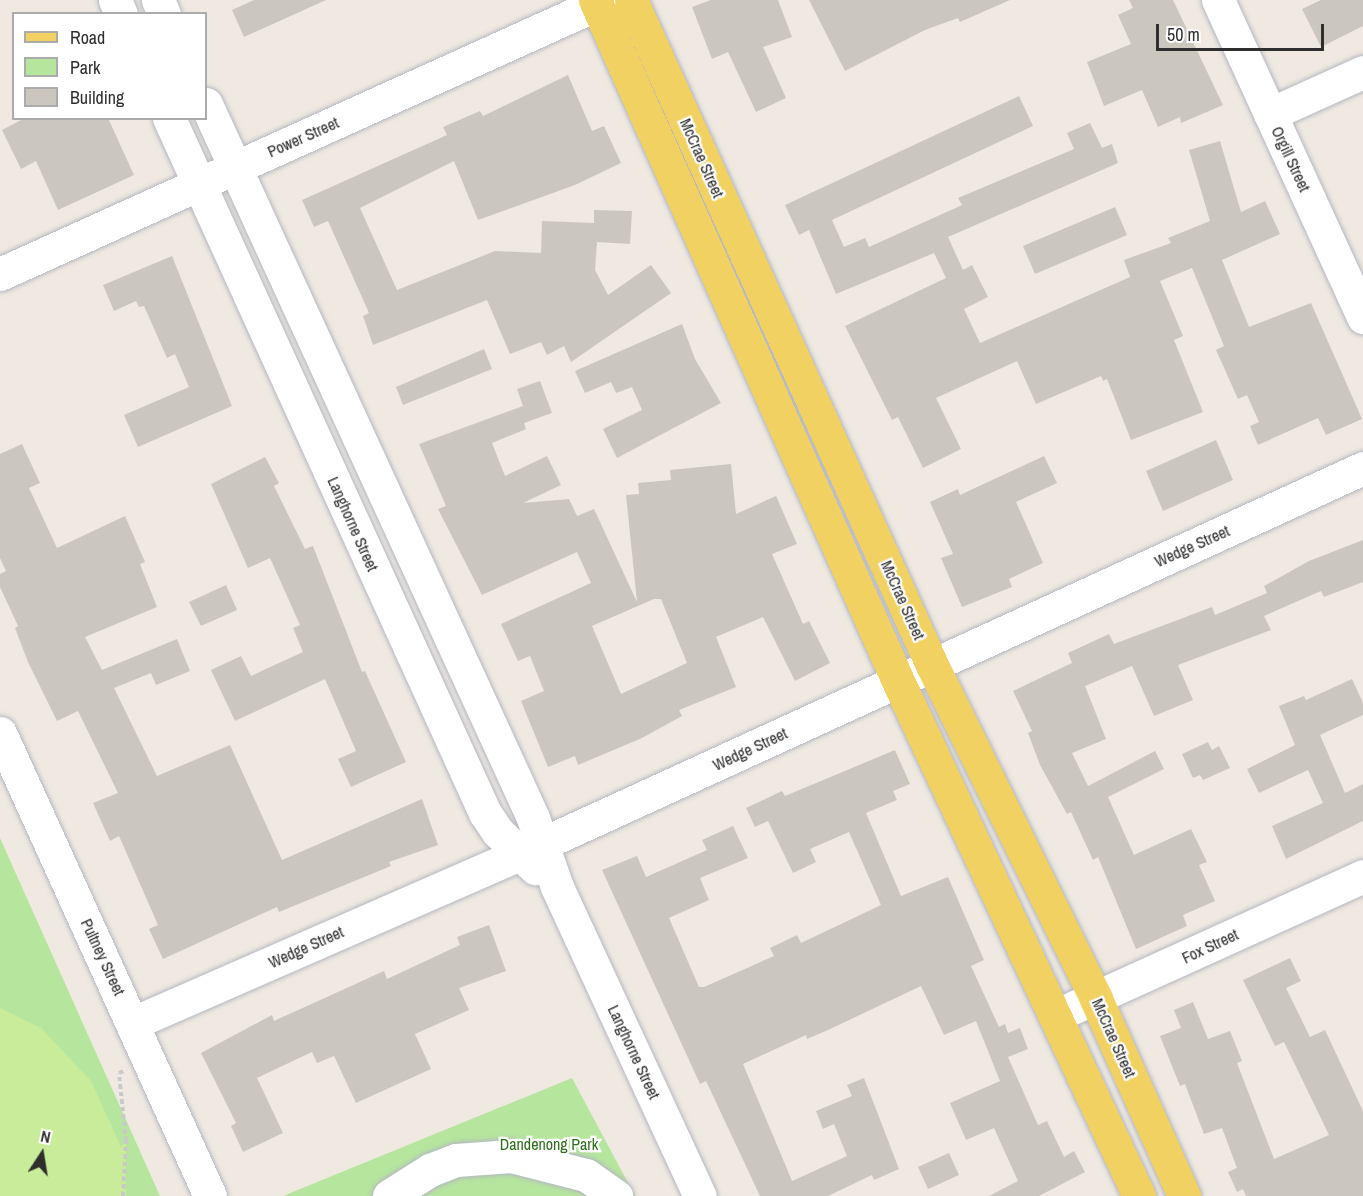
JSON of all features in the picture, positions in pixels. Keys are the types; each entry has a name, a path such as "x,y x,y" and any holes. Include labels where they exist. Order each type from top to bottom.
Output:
{"main road":[{"name":"McCrae Street","path":"631,0 932,665 1096,999 1184,1196"},
{"name":"McCrae Street","path":"599,1 898,681 1057,1015 1139,1196"}],"street":[{"name":"Orgill Street","path":"1218,0 1363,317"},
{"name":"Power Street","path":"0,274 599,1"},
{"path":"1270,114 1363,72"},
{"name":"Langhorne Street","path":"207,106 542,875 567,909 700,1196"},
{"name":"Langhorne Street","path":"170,120 485,813 531,849"},
{"name":"Wedge Street","path":"133,1023 531,849 1363,468"},
{"name":"Pultney Street","path":"0,733 207,1189"},
{"name":"Fox Street","path":"1057,1015 1361,882"},
{"path":"390,1196 430,1170 456,1160 511,1156 586,1175 616,1196"}],"path":[{"path":"123,1196 126,1141 119,1073 149,1059"}],"green space":[{"path":"0,838 160,1196 0,1196"},
{"path":"0,1008 41,1028 91,1081 121,1147 126,1141 126,1196 0,1196"},
{"name":"Dandenong Park","path":"572,1078 635,1196 283,1196"}],"building":[{"path":"254,0 326,0 244,37 232,10"},
{"path":"711,0 778,0 792,37 763,47 786,98 756,112 728,52 712,59 692,7"},
{"path":"809,0 1010,0 960,22 958,18 925,30 845,71"},
{"path":"1129,0 1173,0 1223,105 1181,123 1180,117 1158,127 1142,90 1104,106 1087,62 1131,44 1118,15 1133,8"},
{"path":"1321,0 1363,0 1363,26 1321,47 1302,9"},
{"path":"568,75 592,131 604,126 621,163 575,185 478,220 454,161 360,208 397,290 495,251 541,253 542,221 594,223 594,210 632,211 630,244 597,242 595,270 608,295 651,265 671,293 571,362 564,346 547,355 541,342 510,354 487,300 373,345 363,316 369,313 328,221 314,227 302,200 447,135 443,127 480,111 483,116"},
{"path":"1019,96 1033,126 832,220 844,247 865,238 869,247 962,205 958,198 1074,149 1067,133 1090,123 1102,148 1112,144 1118,163 948,237 963,270 972,265 988,297 964,309 980,343 1130,277 1124,260 1171,243 1168,238 1210,221 1189,150 1220,141 1241,212 1265,201 1280,234 1222,260 1249,327 1311,303 1362,419 1326,435 1318,418 1258,445 1250,426 1259,422 1247,395 1238,399 1216,350 1224,346 1192,268 1160,281 1183,336 1174,340 1203,412 1131,440 1107,379 1103,381 1101,376 1036,404 1017,361 936,398 961,449 923,468 898,417 892,420 845,326 946,278 934,253 836,294 809,230 799,235 785,205"},
{"path":"21,120 109,120 134,175 58,210 36,161 21,169 2,130"},
{"path":"1115,207 1127,235 1035,274 1023,246"},
{"path":"172,256 232,406 138,447 124,415 189,387 175,354 167,358 144,306 139,307 136,301 114,311 103,285"},
{"path":"682,324 695,359 721,403 617,458 603,429 642,410 632,387 616,393 611,382 585,393 575,371"},
{"path":"484,349 492,369 403,405 396,387"},
{"path":"540,381 552,413 524,423 526,429 492,443 505,476 547,456 561,485 523,503 569,499 577,516 594,509 637,602 626,495 639,494 638,483 671,480 670,470 731,464 736,514 776,496 797,544 772,554 803,624 809,621 830,663 795,681 763,617 716,637 736,687 679,710 682,716 642,738 578,765 575,756 548,767 521,701 544,691 530,656 518,661 501,624 591,583 577,552 482,595 438,509 446,506 419,444 523,406 517,389","holes":["654,599 661,599 687,663 621,694 592,626"]},
{"path":"1216,440 1233,480 1163,511 1146,471"},
{"path":"22,444 40,483 29,488 57,548 125,516 145,562 140,564 157,607 85,637 102,670 177,639 190,671 156,685 151,673 114,688 157,776 230,745 282,860 422,799 438,845 389,862 391,866 279,912 277,907 163,959 149,929 158,925 119,836 110,841 93,803 118,793 78,711 57,721 28,662 15,628 18,626 0,587 0,574 6,571 0,558 0,454"},
{"path":"1044,456 1057,483 1016,502 1043,563 1009,579 1012,587 962,607 941,558 953,554 930,502 958,489 960,495"},
{"path":"265,457 279,483 274,486 305,549 313,546 362,672 365,671 406,762 351,787 338,759 356,751 325,679 235,721 211,670 241,656 251,676 303,652 293,628 300,625 270,558 248,568 211,484"},
{"path":"1363,540 1363,582 1324,597 1321,591 1264,616 1271,630 1178,665 1193,700 1154,716 1132,666 1085,686 1106,739 1072,753 1088,786 1155,751 1164,769 1108,797 1134,855 1191,829 1207,862 1199,865 1215,901 1183,915 1187,926 1136,949 1098,857 1093,860 1071,812 1067,814 1040,765 1028,733 1032,731 1013,691 1072,663 1068,653 1109,634 1114,644 1212,607 1215,615 1267,593 1264,586 1309,561"},
{"path":"226,585 237,610 201,626 189,602"},
{"path":"1352,679 1363,703 1363,715 1320,735 1345,793 1363,784 1363,821 1286,859 1272,826 1323,803 1308,770 1259,793 1247,769 1295,745 1279,706 1304,696 1306,700"},
{"path":"1208,742 1212,750 1219,746 1230,768 1203,780 1200,775 1193,778 1182,754"},
{"path":"895,750 910,784 893,791 897,800 866,813 901,896 948,877 984,960 971,966 999,1027 1005,1024 1008,1033 1020,1028 1028,1049 1008,1057 1038,1125 1047,1121 1064,1157 1074,1151 1085,1172 1039,1196 989,1196 1018,1181 994,1128 966,1140 950,1103 1000,1081 976,1021 944,1035 921,986 828,1030 807,1039 806,1035 743,1064 792,1181 847,1156 834,1124 823,1129 816,1111 852,1096 847,1085 864,1078 899,1169 874,1180 872,1175 828,1196 760,1196 706,1081 700,1084 602,870 637,856 646,877 707,850 702,840 733,826 748,858 700,878 709,900 669,918 699,987 704,987 774,956 770,948 797,935 801,943 881,905 849,832 810,849 816,862 793,873 768,821 755,827 746,808 782,791 785,796"},
{"path":"489,925 506,971 459,988 469,1010 415,1034 431,1069 356,1103 334,1056 317,1063 312,1052 257,1078 283,1133 243,1152 231,1126 236,1123 201,1053 272,1015 274,1021 384,971 387,979 460,945 457,937"},
{"path":"1290,958 1301,981 1286,988 1310,1037 1325,1030 1363,1111 1363,1196 1246,1196 1243,1189 1237,1192 1228,1172 1237,1168 1222,1128 1204,1134 1185,1084 1180,1086 1160,1036 1181,1028 1174,1010 1193,1002 1208,1039 1230,1031 1242,1061 1237,1063 1274,1159 1329,1135 1284,1042 1275,1046 1243,980"},
{"path":"949,1153 959,1175 928,1189 918,1167"}]}
